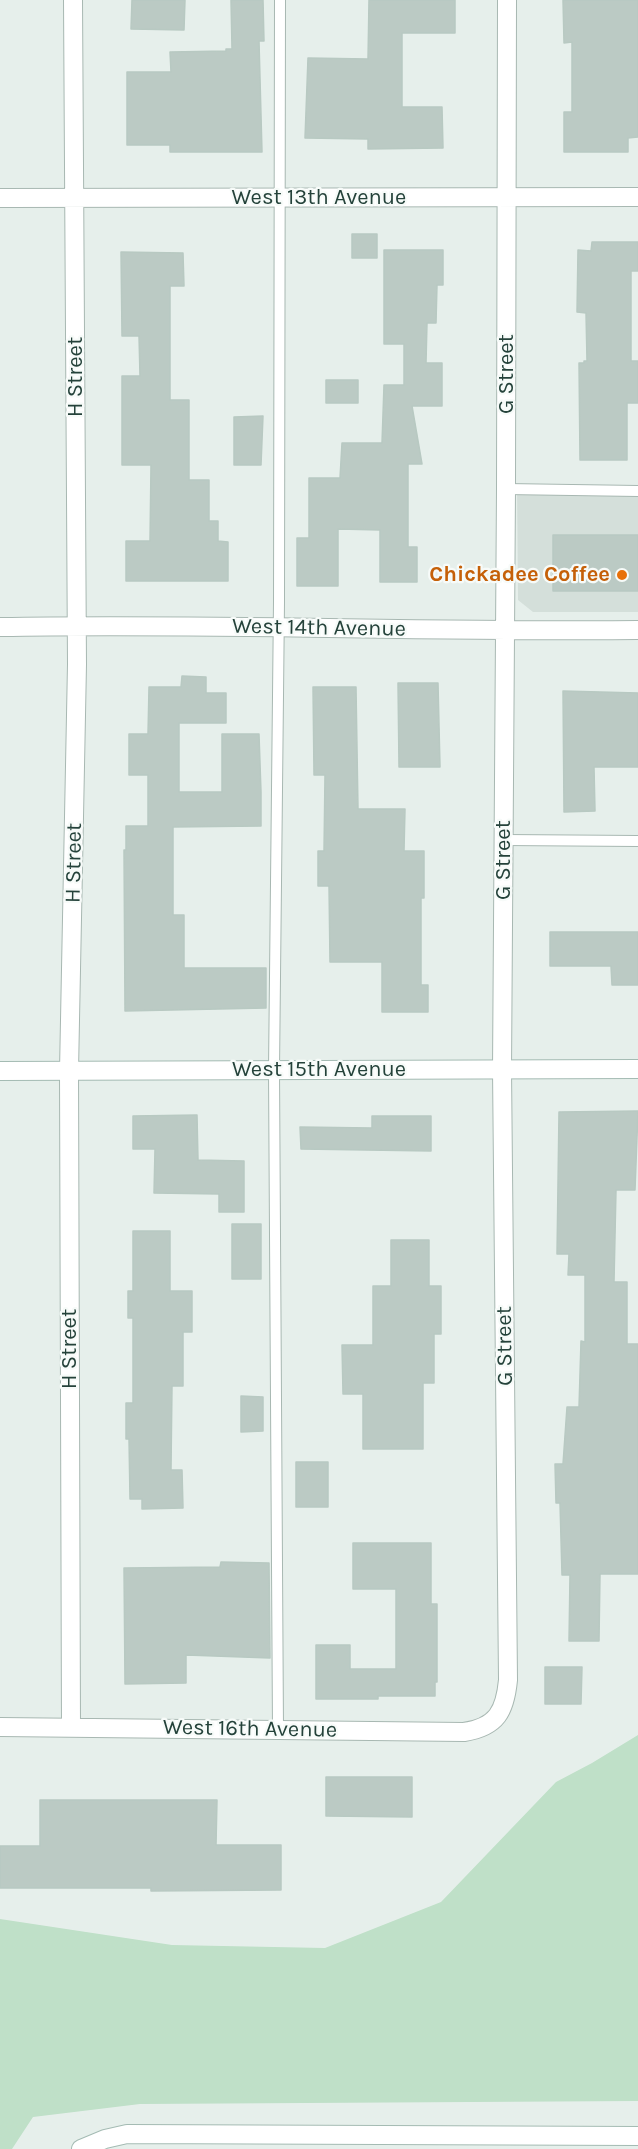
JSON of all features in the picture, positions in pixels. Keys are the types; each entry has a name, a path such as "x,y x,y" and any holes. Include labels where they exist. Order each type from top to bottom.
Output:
{"street":[{"name":"H Street","path":"71,1727 69,1071 77,676 73,0"},
{"name":"G Street","path":"496,1718 506,1700 508,1680 502,1069 507,0"},
{"name":"West 13th Avenue","path":"0,198 638,197"},
{"name":"West 14th Avenue","path":"0,627 638,630"},
{"name":"West 15th Avenue","path":"0,1071 638,1069"},
{"name":"West 16th Avenue","path":"0,1727 464,1732 483,1729 496,1718"},
{"path":"81,2149 105,2139 127,2134 638,2136"}],"lane":[{"path":"278,1730 274,1070 279,628 280,0"},
{"path":"506,489 638,491"},
{"path":"504,840 638,841"}],"shaded area":[{"path":"517,485 638,486 638,612 533,612 518,600"}],"green space":[{"path":"638,1735 638,2101 140,2104 33,2117 12,2149 0,2149 0,1919 172,1945 325,1948 441,1902 556,1782"}],"building":[{"path":"132,0 185,0 184,30 131,29"},
{"path":"231,0 263,0 264,41 259,41 262,152 170,152 170,145 127,145 127,72 171,72 170,52 232,49"},
{"path":"369,0 455,0 455,33 402,33 402,107 442,107 443,148 368,149 368,139 305,138 308,58 368,59"},
{"path":"563,0 638,0 638,137 628,138 628,152 564,152 564,112 572,112 572,42 564,43"},
{"path":"352,234 377,234 377,258 352,258"},
{"path":"592,242 638,242 638,271 631,271 631,361 638,361 638,403 627,403 627,460 580,460 579,363 587,361 586,313 577,312 578,250 591,251"},
{"path":"384,250 443,250 443,285 437,285 436,323 427,323 426,363 442,363 442,406 412,406 422,464 408,464 408,547 417,547 417,582 380,582 380,530 338,529 338,586 297,586 297,538 309,538 309,478 340,478 342,443 382,443 384,385 404,385 404,344 384,344"},
{"path":"121,252 183,253 184,286 170,286 170,400 189,400 189,480 209,480 209,521 218,521 218,541 228,542 228,581 126,581 126,541 150,541 151,465 122,465 122,376 140,376 139,336 122,336"},
{"path":"326,380 358,380 358,403 326,403"},
{"path":"263,416 261,465 234,465 234,417"},
{"path":"553,535 638,535 638,591 553,591"},
{"path":"182,676 206,677 206,693 226,693 226,723 179,723 179,792 222,792 222,734 259,734 261,792 261,826 173,827 173,915 184,915 184,968 266,968 266,1008 125,1011 124,850 126,850 126,826 148,826 148,775 129,775 129,734 148,734 149,687 181,687"},
{"path":"398,683 438,683 440,767 399,767"},
{"path":"313,687 356,687 358,809 405,809 404,851 424,851 424,898 421,898 421,985 428,985 428,1012 382,1012 382,962 330,962 329,886 318,886 318,851 324,851 325,775 314,775"},
{"path":"563,691 638,693 638,767 594,767 595,811 564,812"},
{"path":"550,932 638,932 638,985 612,985 611,966 550,966"},
{"path":"638,1111 635,1190 616,1190 614,1282 627,1282 627,1344 638,1344 638,1574 600,1574 599,1641 569,1641 570,1575 562,1575 560,1503 556,1503 555,1464 563,1464 567,1407 579,1407 581,1341 585,1342 585,1275 568,1275 569,1254 557,1254 559,1112"},
{"path":"197,1115 198,1160 244,1161 244,1212 219,1212 219,1194 154,1193 155,1149 133,1149 133,1116"},
{"path":"372,1116 431,1116 431,1151 301,1149 300,1127 372,1128"},
{"path":"232,1224 261,1224 261,1279 232,1279"},
{"path":"133,1231 170,1231 170,1291 192,1291 192,1332 183,1332 183,1386 172,1386 171,1470 182,1470 183,1508 142,1509 142,1499 130,1499 126,1403 133,1403 133,1318 128,1318 128,1291 133,1291"},
{"path":"391,1240 429,1240 429,1286 441,1286 441,1334 434,1334 434,1383 423,1383 423,1449 363,1449 363,1394 343,1394 342,1345 373,1345 373,1286 391,1286"},
{"path":"241,1396 263,1397 263,1431 241,1432"},
{"path":"296,1462 328,1462 328,1507 296,1507"},
{"path":"353,1543 431,1543 431,1604 437,1604 435,1696 316,1699 316,1645 350,1645 350,1669 396,1669 396,1589 353,1589"},
{"path":"221,1562 269,1563 270,1658 186,1655 186,1683 125,1684 124,1568 220,1567"},
{"path":"545,1667 582,1667 581,1704 545,1704"},
{"path":"326,1777 412,1777 412,1817 326,1816"},
{"path":"40,1800 217,1800 216,1845 281,1845 281,1890 151,1891 151,1888 0,1888 0,1846 40,1846"}],"place":[{"name":"Chickadee Coffee","path":"622,575"}]}
